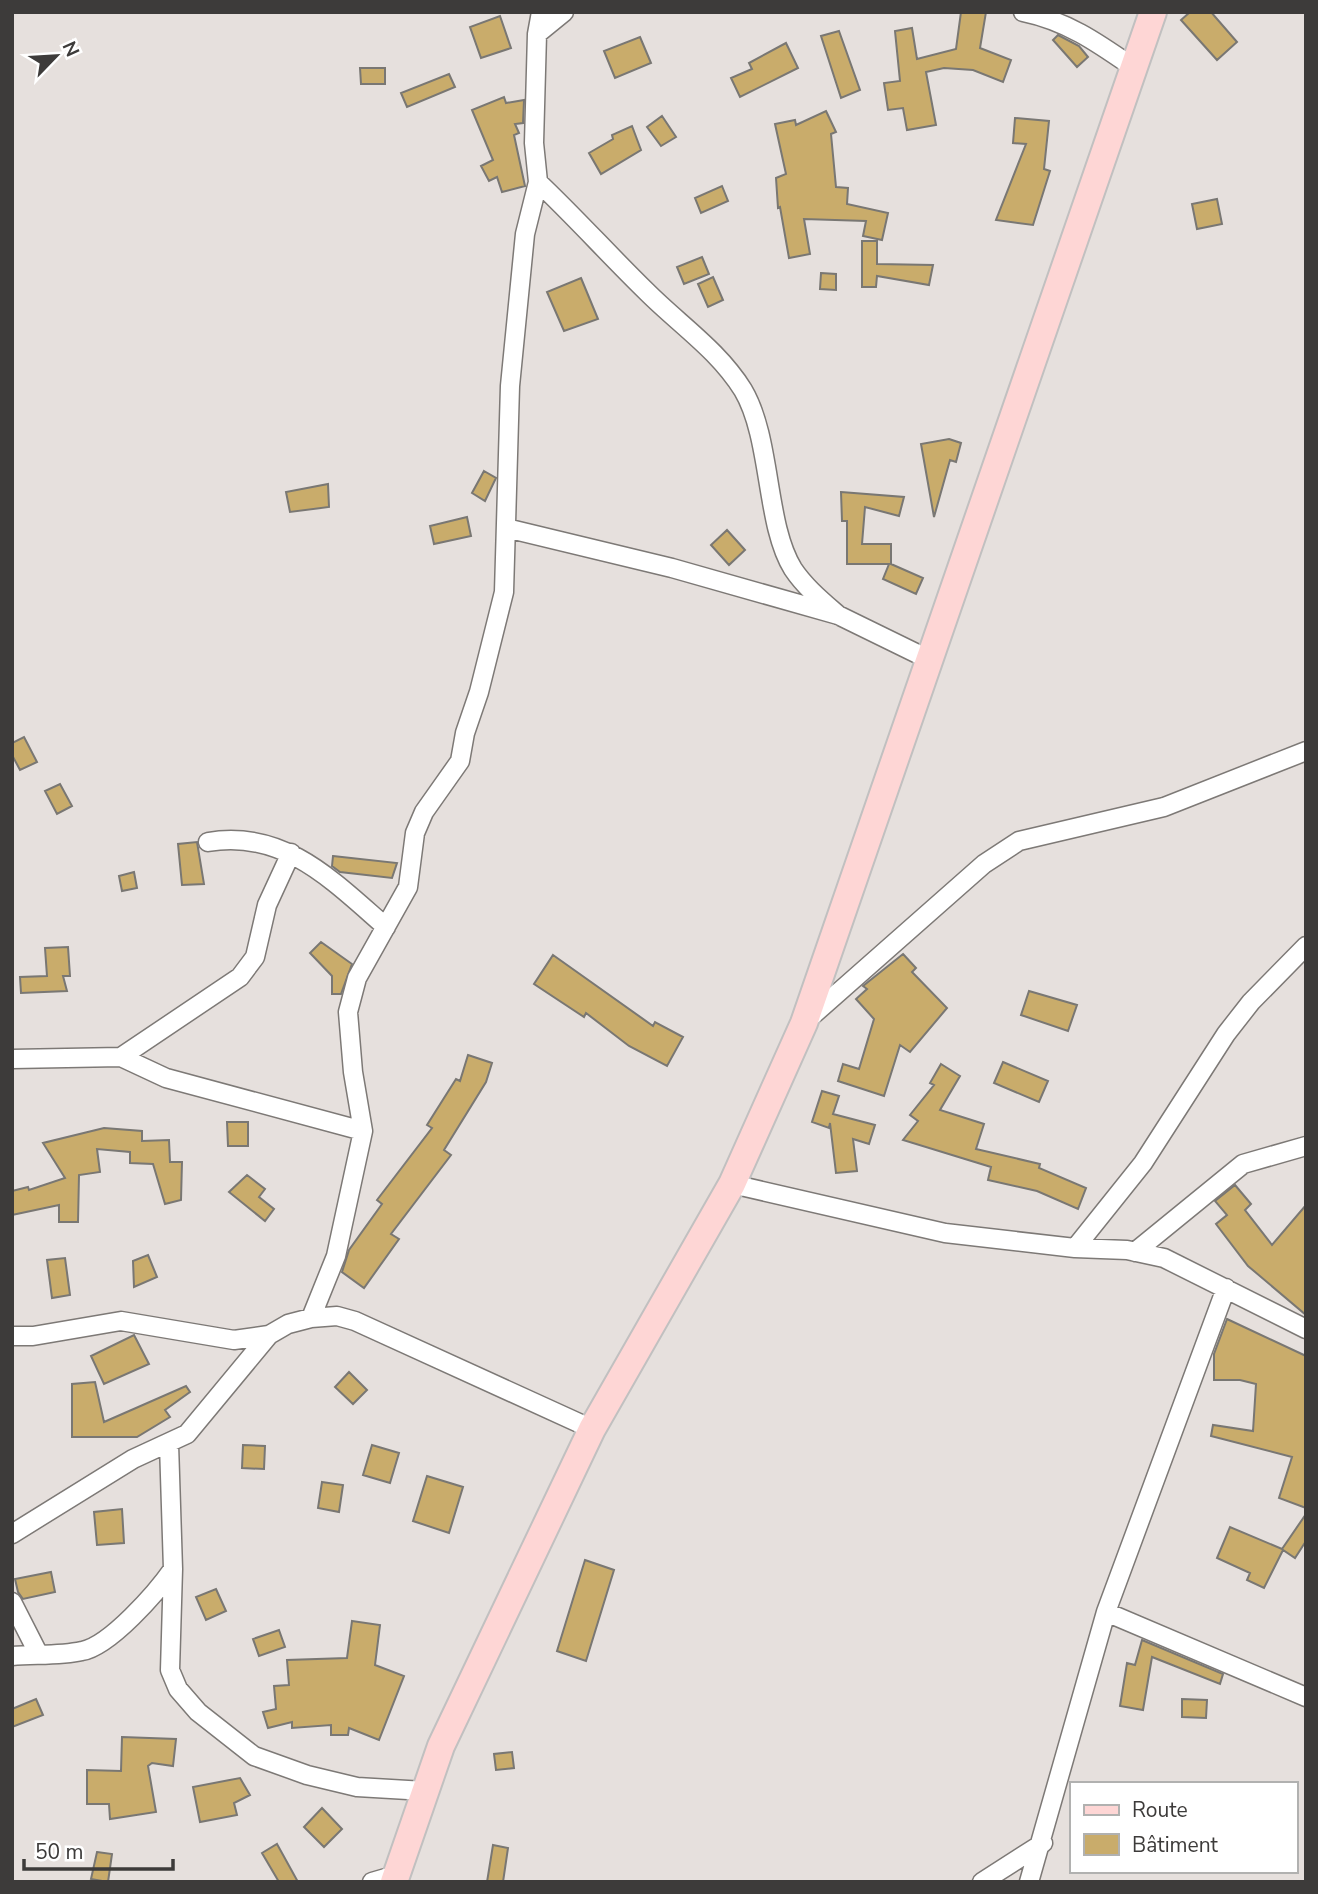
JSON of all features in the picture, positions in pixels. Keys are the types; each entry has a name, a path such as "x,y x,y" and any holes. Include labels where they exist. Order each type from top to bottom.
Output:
{"main road":[{"path":"388,1879 441,1746 592,1429 732,1184 804,1023 1153,12"}],"street":[{"path":"311,1318 336,1256 363,1131 353,1072 348,1012 357,978 408,887 415,833 424,812 460,761 464,733 479,691 504,592 511,373 525,234 538,182 534,143 537,34 541,12"},
{"path":"537,34 564,12"},
{"path":"1024,12 1058,21 1080,31 1134,68"},
{"path":"538,182 607,248 647,292 722,360 745,393 757,431 781,541 793,568 838,615"},
{"path":"506,528 672,568 838,615 930,660"},
{"path":"804,1023 984,864 1019,841 1164,807 1306,751"},
{"path":"208,842 228,838 262,842 291,853 340,887 386,927"},
{"path":"121,1057 240,976 255,957 267,905 291,853"},
{"path":"1076,1248 1143,1163 1226,1034 1251,1002 1306,946"},
{"path":"15,1061 121,1057 166,1078 363,1131"},
{"path":"1135,1252 1243,1164 1306,1146"},
{"path":"732,1184 945,1233 1135,1252 1164,1258 1306,1329"},
{"path":"1030,1882 1107,1612 1226,1288"},
{"path":"12,1534 133,1459 187,1434 269,1335 288,1324 311,1318 337,1316 355,1321 592,1429"},
{"path":"12,1336 33,1336 121,1321 234,1340 269,1335"},
{"path":"169,1444 173,1569 170,1670 178,1689 198,1713 254,1756 307,1775 357,1787 425,1791"},
{"path":"12,1656 84,1651 102,1642 147,1601 173,1569"},
{"path":"12,1602 38,1653"},
{"path":"1107,1612 1306,1697"},
{"path":"982,1882 1043,1843"}],"building":[{"path":"961,12 986,12 980,48 1011,60 1003,82 973,70 944,68 926,72 936,125 907,130 903,108 888,110 884,83 900,81 895,31 912,28 917,59 956,49"},
{"path":"1190,12 1211,12 1237,42 1217,60 1181,20"},
{"path":"500,16 511,48 481,58 470,27"},
{"path":"839,31 860,90 841,98 821,36"},
{"path":"1058,35 1079,46 1088,57 1077,67 1053,40"},
{"path":"640,37 651,63 615,78 604,51"},
{"path":"786,43 798,68 740,97 731,78 752,69 749,63"},
{"path":"360,68 385,68 385,84 361,84"},
{"path":"449,74 455,87 407,107 401,93"},
{"path":"504,97 506,103 524,100 523,123 515,124 519,133 514,135 525,186 502,192 497,177 489,181 481,166 493,160 472,110"},
{"path":"826,111 836,132 831,134 836,187 848,188 847,204 888,213 882,240 863,236 866,221 804,219 810,254 789,258 780,207 778,208 776,178 786,174 775,124 795,120 796,125"},
{"path":"662,116 676,137 661,146 647,127"},
{"path":"1015,118 1049,121 1044,169 1050,171 1033,225 996,220 1026,144 1013,143"},
{"path":"632,126 641,150 601,174 589,153 613,139 612,135"},
{"path":"722,186 728,201 701,213 695,198"},
{"path":"1217,199 1222,224 1197,229 1192,204"},
{"path":"862,241 877,241 877,264 933,265 929,285 877,276 876,287 862,287"},
{"path":"702,257 709,274 684,284 677,267"},
{"path":"821,273 836,274 836,290 820,289"},
{"path":"713,277 723,300 708,307 698,284"},
{"path":"581,278 598,319 564,331 547,292"},
{"path":"949,439 961,443 956,462 950,460 934,517 921,444"},
{"path":"484,471 496,478 485,501 472,493"},
{"path":"328,484 329,507 290,512 286,492"},
{"path":"841,492 904,497 899,516 865,507 862,544 891,544 891,564 923,578 916,594 883,579 889,564 847,564 847,521 842,521"},
{"path":"467,517 471,536 434,544 430,526"},
{"path":"727,530 745,550 729,565 711,545"},
{"path":"24,737 37,762 20,770 12,755 12,743"},
{"path":"60,784 72,806 57,814 45,791"},
{"path":"197,842 204,884 182,885 178,844"},
{"path":"333,856 397,863 392,878 340,872 332,866"},
{"path":"134,872 137,888 122,891 119,876"},
{"path":"321,942 352,964 341,994 332,994 332,976 310,953"},
{"path":"68,947 70,976 63,976 67,991 21,993 20,977 47,976 45,948"},
{"path":"903,954 916,968 912,972 947,1008 910,1052 900,1045 884,1096 838,1081 843,1064 859,1069 874,1019 856,999 867,989 863,986"},
{"path":"553,955 653,1026 655,1022 683,1037 667,1066 629,1046 586,1013 584,1017 534,984"},
{"path":"1029,991 1077,1005 1068,1031 1021,1015"},
{"path":"468,1055 492,1063 486,1082 444,1150 451,1155 391,1234 399,1239 364,1288 342,1272 349,1250 382,1204 377,1200 432,1128 427,1125 456,1079 460,1081"},
{"path":"1003,1062 1048,1081 1039,1102 994,1083"},
{"path":"941,1064 960,1076 940,1110 984,1124 976,1149 1040,1164 1039,1168 1086,1188 1078,1209 1037,1191 988,1180 991,1167 903,1140 918,1121 910,1115 934,1085 930,1083"},
{"path":"822,1091 839,1096 833,1114 875,1125 869,1144 853,1139 857,1171 836,1173 830,1123 829,1128 812,1122"},
{"path":"227,1122 248,1122 248,1146 228,1146"},
{"path":"104,1128 142,1131 142,1141 169,1140 170,1162 182,1162 181,1200 165,1204 153,1164 130,1163 130,1152 97,1149 100,1172 79,1175 78,1222 59,1222 59,1205 12,1215 12,1191 28,1187 29,1190 65,1178 43,1143"},
{"path":"247,1175 265,1189 259,1197 274,1209 265,1221 229,1192"},
{"path":"1235,1185 1251,1204 1245,1210 1272,1245 1306,1205 1306,1315 1248,1266 1216,1224 1227,1215 1215,1201"},
{"path":"148,1255 157,1277 134,1287 133,1261"},
{"path":"65,1258 70,1295 52,1298 47,1260"},
{"path":"1227,1319 1306,1356 1306,1508 1279,1498 1292,1457 1211,1436 1213,1425 1253,1431 1256,1384 1240,1380 1214,1380 1214,1354"},
{"path":"134,1335 149,1364 104,1384 91,1356"},
{"path":"349,1372 367,1390 353,1404 335,1387"},
{"path":"95,1382 104,1422 186,1386 190,1392 165,1410 170,1417 137,1437 72,1437 72,1384"},
{"path":"243,1445 265,1446 264,1469 242,1468"},
{"path":"372,1445 399,1453 390,1483 363,1475"},
{"path":"427,1476 463,1487 449,1533 413,1521"},
{"path":"322,1482 343,1485 339,1512 318,1508"},
{"path":"122,1509 124,1543 97,1545 94,1512"},
{"path":"1306,1514 1306,1541 1295,1558 1283,1550 1264,1588 1247,1580 1250,1573 1217,1558 1230,1527 1282,1549"},
{"path":"585,1560 614,1570 586,1661 557,1651"},
{"path":"51,1572 55,1592 23,1599 15,1579"},
{"path":"216,1589 226,1611 206,1620 196,1597"},
{"path":"352,1621 380,1625 375,1665 404,1676 379,1740 349,1728 348,1735 331,1735 331,1725 292,1728 292,1722 268,1728 263,1712 276,1709 274,1686 289,1685 287,1660 347,1658"},
{"path":"279,1630 285,1647 259,1656 253,1639"},
{"path":"1142,1640 1223,1674 1220,1684 1152,1657 1143,1710 1120,1706 1127,1663 1135,1665"},
{"path":"36,1699 43,1715 12,1727 12,1709"},
{"path":"1182,1699 1207,1700 1206,1718 1182,1717"},
{"path":"122,1737 176,1739 173,1766 152,1763 148,1766 156,1812 110,1819 109,1804 87,1804 87,1770 121,1771"},
{"path":"512,1752 514,1768 496,1770 494,1754"},
{"path":"240,1778 250,1795 234,1803 237,1815 200,1822 193,1787"},
{"path":"322,1808 342,1829 324,1847 304,1827"},
{"path":"277,1844 298,1882 279,1882 262,1853"},
{"path":"493,1845 508,1848 503,1882 487,1882"},
{"path":"97,1852 112,1854 108,1882 91,1879"}]}
